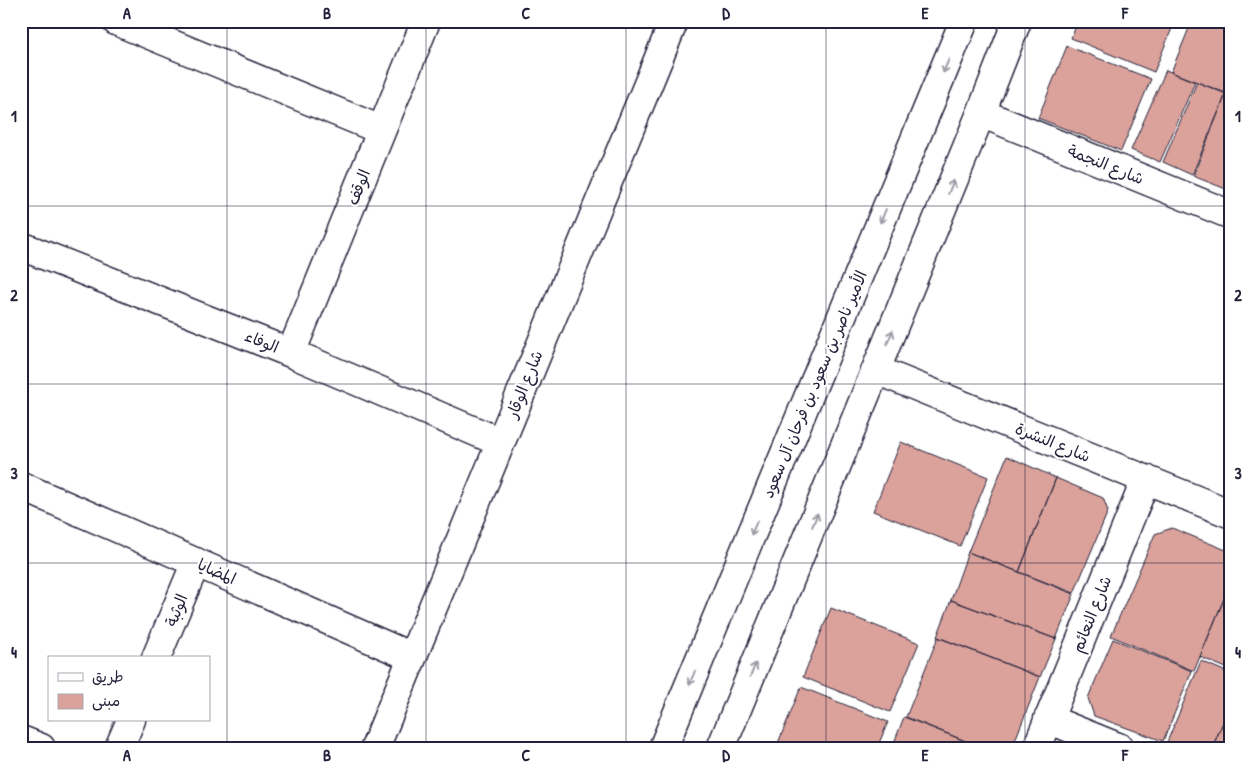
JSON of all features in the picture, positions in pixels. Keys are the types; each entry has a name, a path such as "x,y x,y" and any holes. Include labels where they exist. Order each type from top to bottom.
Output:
{"street":[{"path":"116,21 381,130"},
{"name":"الوقف","path":"291,353 426,21"},
{"name":"شارع الوقار","path":"374,748 674,21"},
{"name":"الأمير ناصر بن سعود بن فرحان آل سعود","path":"663,748 964,21"},
{"path":"721,748 1017,21"},
{"name":"شارع النجمة","path":"981,113 1231,215"},
{"name":"الوفاء","path":"21,246 291,353 500,442"},
{"name":"شارع النشرة","path":"876,370 1231,514"},
{"name":"شارع النعائم","path":"1036,748 1146,480"},
{"name":"المضايا","path":"21,486 412,657"},
{"name":"الوثبة","path":"157,656 196,562"},
{"path":"1048,719 1120,748"},
{"path":"119,748 130,722"},
{"path":"21,740 41,748"}],"building":[{"path":"1078,21 1175,21 1154,72 1071,38"},
{"path":"1192,21 1231,21 1231,95 1171,72"},
{"path":"1067,46 1151,79 1121,151 1038,118"},
{"path":"1166,70 1195,82 1160,162 1131,150"},
{"path":"1197,82 1226,94 1192,175 1163,162"},
{"path":"1226,94 1231,96 1231,191 1193,176"},
{"path":"901,442 988,477 960,546 873,511"},
{"path":"1007,456 1056,478 1019,572 968,552"},
{"path":"1056,478 1103,498 1108,511 1074,593 1019,572"},
{"path":"1172,528 1231,552 1231,582 1194,671 1111,636 1155,534"},
{"path":"968,552 1074,594 1056,639 951,600"},
{"path":"1231,582 1231,670 1200,657"},
{"path":"951,600 1056,639 1040,677 937,637"},
{"path":"831,608 919,643 890,712 803,677"},
{"path":"938,637 1040,677 1012,748 983,748 906,717"},
{"path":"1113,639 1192,671 1163,741 1094,716 1088,698"},
{"path":"1201,661 1231,674 1231,704 1212,748 1180,748 1167,742"},
{"path":"801,687 888,722 877,748 776,748"},
{"path":"1231,704 1231,748 1212,748"},
{"path":"904,717 983,748 892,748"}]}
